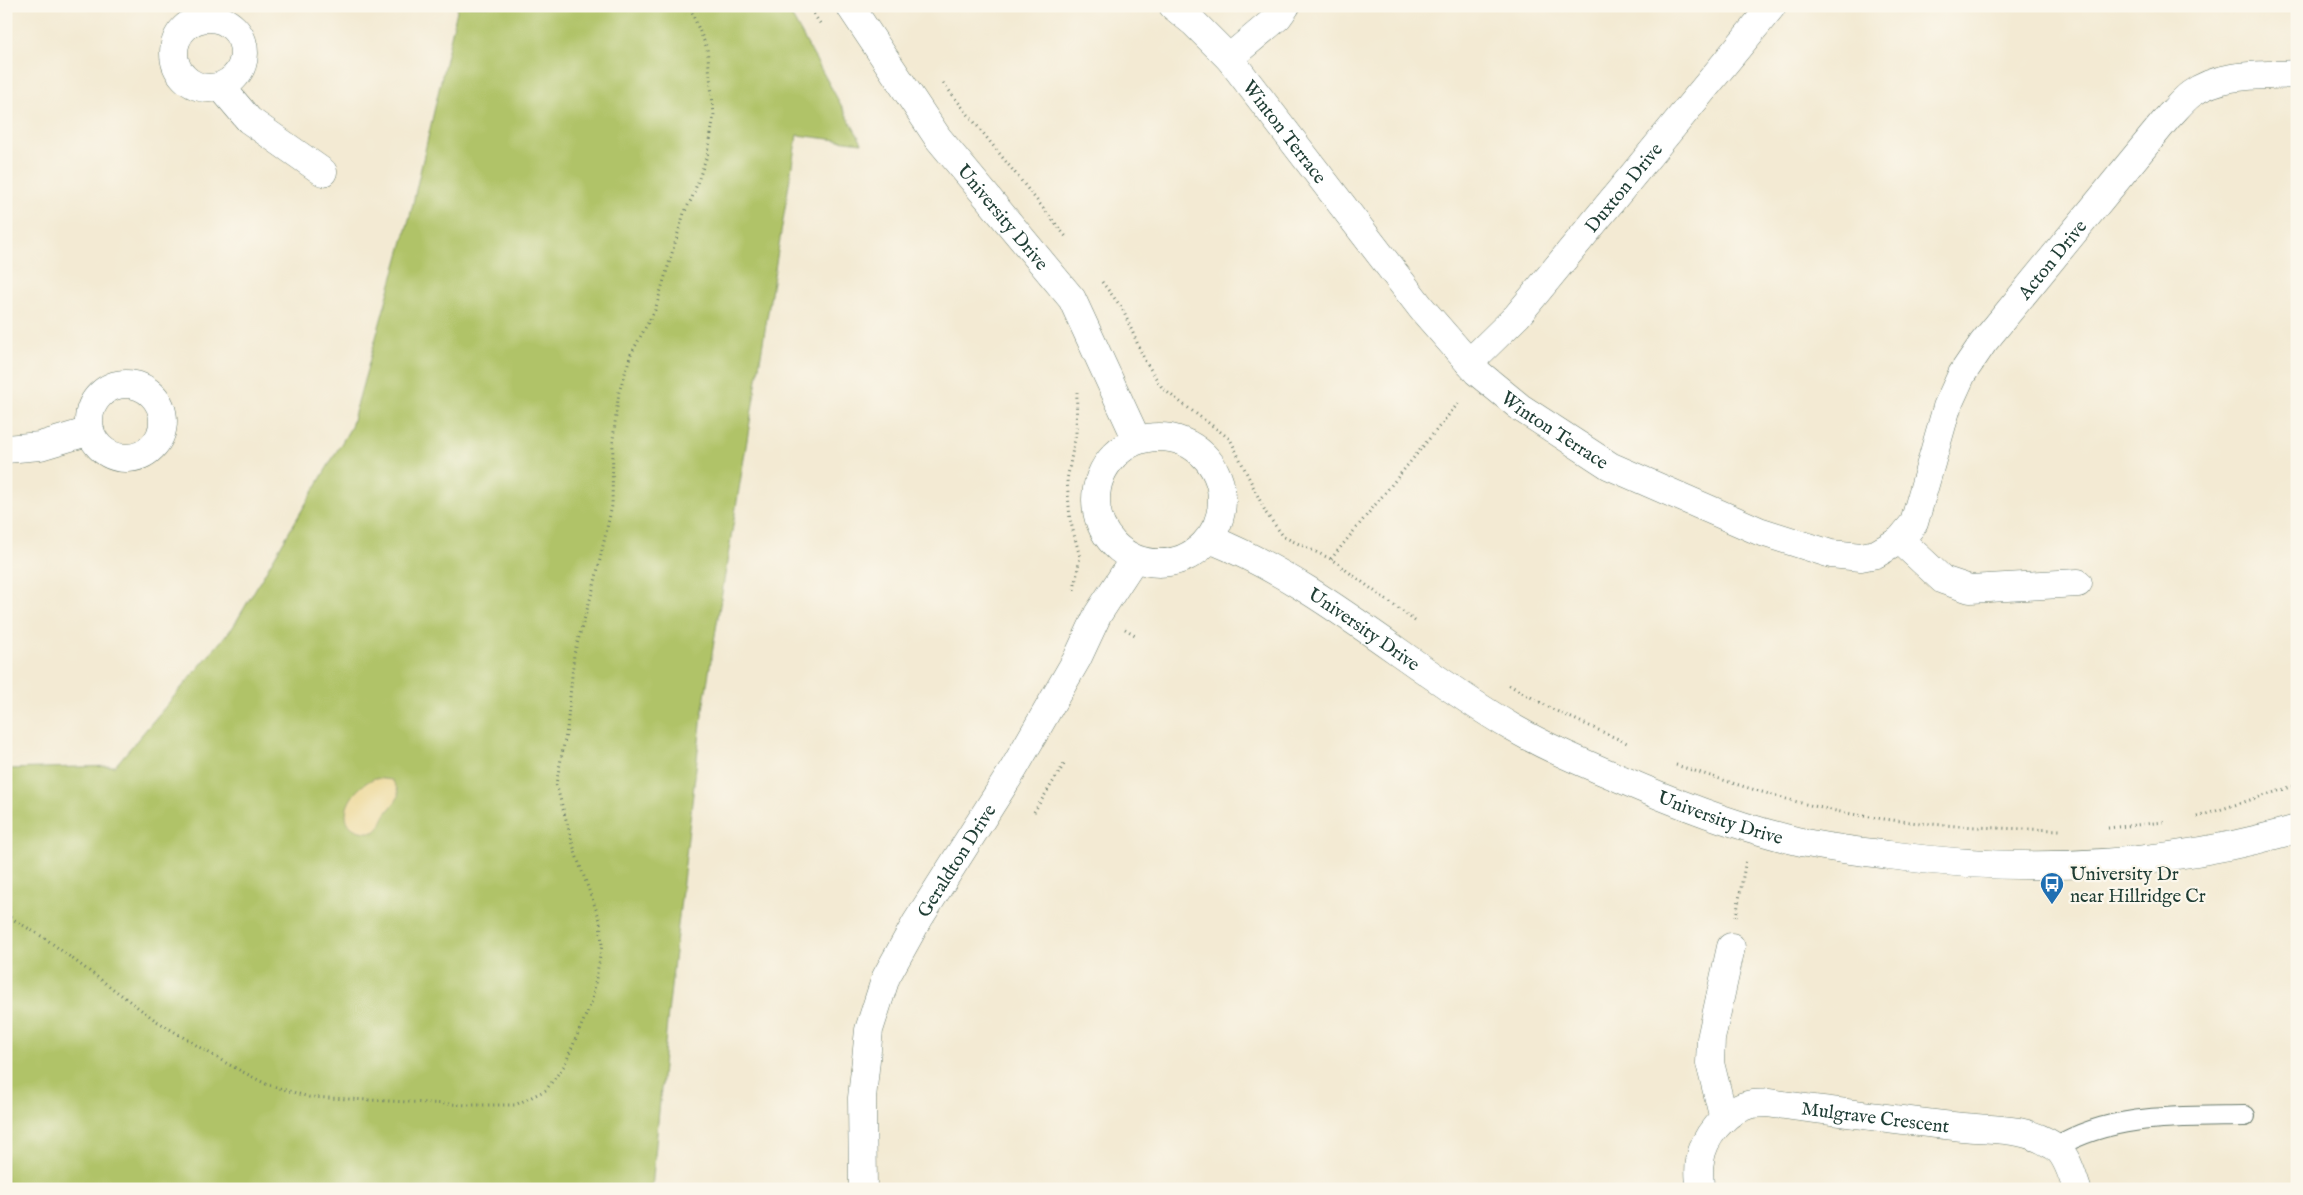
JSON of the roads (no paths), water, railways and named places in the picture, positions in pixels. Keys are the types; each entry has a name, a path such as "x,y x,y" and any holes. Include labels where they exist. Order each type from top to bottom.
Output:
{"street":[{"name":"University Drive","path":"850,6 938,138 1072,299 1137,440"},
{"name":"Winton Terrace","path":"1173,6 1194,23 1229,58 1422,309 1475,369 1521,408 1610,466 1759,531 1831,554 1861,557 1876,554 1900,540"},
{"path":"1229,58 1278,17 1286,6"},
{"name":"Duxton Drive","path":"1475,369 1772,6"},
{"path":"228,14 241,40 244,51 243,62 238,73 221,87 209,89 188,82 179,73 174,51 176,39 192,22 203,18 215,18 228,14"},
{"name":"Acton Drive","path":"1900,540 1914,523 1947,407 1962,374 1983,343 2169,116 2190,95 2209,83 2232,77 2297,74"},
{"path":"221,87 249,120 323,172"},
{"path":"6,449 40,446 90,431"},
{"path":"1157,436 1178,439 1196,448 1210,462 1220,480 1222,500 1219,520 1210,538 1195,553 1175,562 1154,564 1134,559 1116,547 1102,530 1096,509 1096,494 1104,467 1119,450 1137,440 1157,436"},
{"name":"University Drive","path":"1210,538 1246,553 1375,634 1476,705 1554,750 1653,794 1753,828 1799,841 1945,863 2036,867 2167,858 2213,850 2297,829"},
{"path":"1900,540 1943,580 1970,589 2078,583"},
{"name":"Geraldton Drive","path":"863,1189 862,1098 869,1030 886,977 916,923 1013,770 1077,659 1098,614 1134,559"},
{"path":"1724,1119 1710,1063 1711,1039 1731,947"},
{"name":"Mulgrave Crescent","path":"1700,1189 1700,1161 1704,1145 1713,1130 1724,1119 1748,1105 1768,1103 1962,1127 2007,1129 2032,1134 2056,1147 2069,1166 2077,1189"}],"lane":[{"path":"2056,1147 2074,1136 2106,1125 2153,1118 2246,1116"}],"place":[{"name":"University Dr near Hillridge Cr","path":"2052,905"}]}
